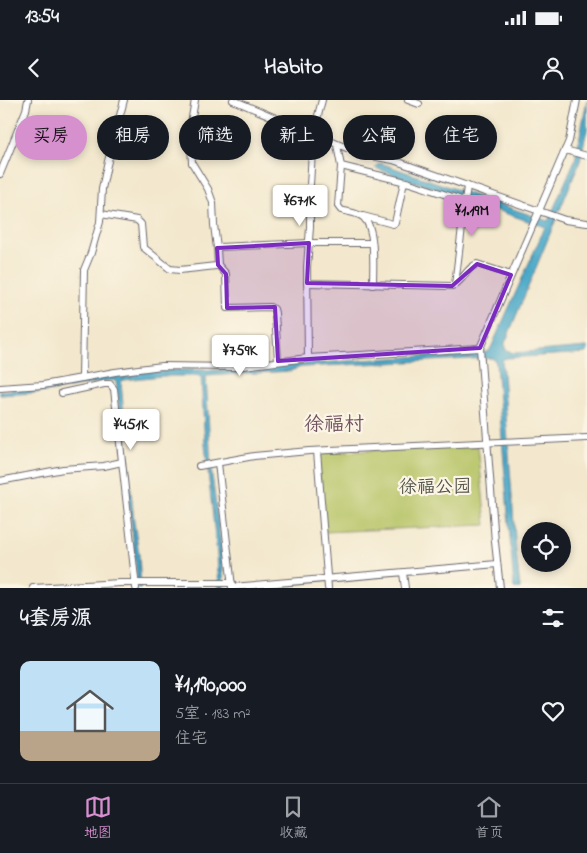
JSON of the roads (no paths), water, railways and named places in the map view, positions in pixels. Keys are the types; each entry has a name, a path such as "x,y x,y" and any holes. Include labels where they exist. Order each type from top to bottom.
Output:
{"street":[{"path":"0,174 26,110 28,100"},
{"path":"82,378 84,270 96,238 101,214 102,189 124,100"},
{"path":"195,100 190,129 192,163 208,190 213,203 218,265 226,274 227,308 270,307 274,309 278,361"},
{"path":"233,100 267,115"},
{"path":"318,115 322,100"},
{"path":"408,100 419,104"},
{"path":"500,588 480,348 569,141 577,100"},
{"path":"333,143 362,154 393,160 538,212 565,220 587,222"},
{"path":"337,145 341,166 338,206 341,210 393,224 396,223 404,182"},
{"path":"565,150 587,155"},
{"path":"308,358 307,283 312,160"},
{"path":"341,166 404,182 465,201"},
{"path":"455,285 467,186"},
{"path":"101,214 137,220 141,224 143,247 170,269 180,270 218,265"},
{"path":"362,216 370,230 373,285"},
{"path":"217,248 308,243 372,243"},
{"path":"307,283 455,285 458,284 473,265 477,264 511,275"},
{"path":"0,388 43,385 162,366 235,367 308,358 480,348"},
{"path":"62,393 104,384 110,384 114,389 136,586"},
{"path":"199,466 254,456 317,451 587,438"},
{"path":"317,451 328,588"},
{"path":"0,481 63,469 96,467 122,462"},
{"path":"218,463 232,586"},
{"path":"33,588 232,586 497,564"},
{"path":"404,572 405,588"}],"water":[{"path":"587,101 587,129 580,161 505,343 505,349 513,353 587,347 587,353 506,358 502,360 520,588 514,588 496,363 494,359 490,358 301,367 290,371 206,376 211,467 221,546 224,588 219,588 205,444 201,376 162,376 123,380 121,383 134,522 139,555 141,588 138,588 116,381 110,380 48,392 0,395 0,391 54,386 119,374 158,370 230,370 487,352 490,350 545,227 375,168 380,163 548,221 575,160"}],"district":[{"name":"徐福村","path":"334,425"}],"park label":[{"name":"徐福公园","path":"435,488"}]}
